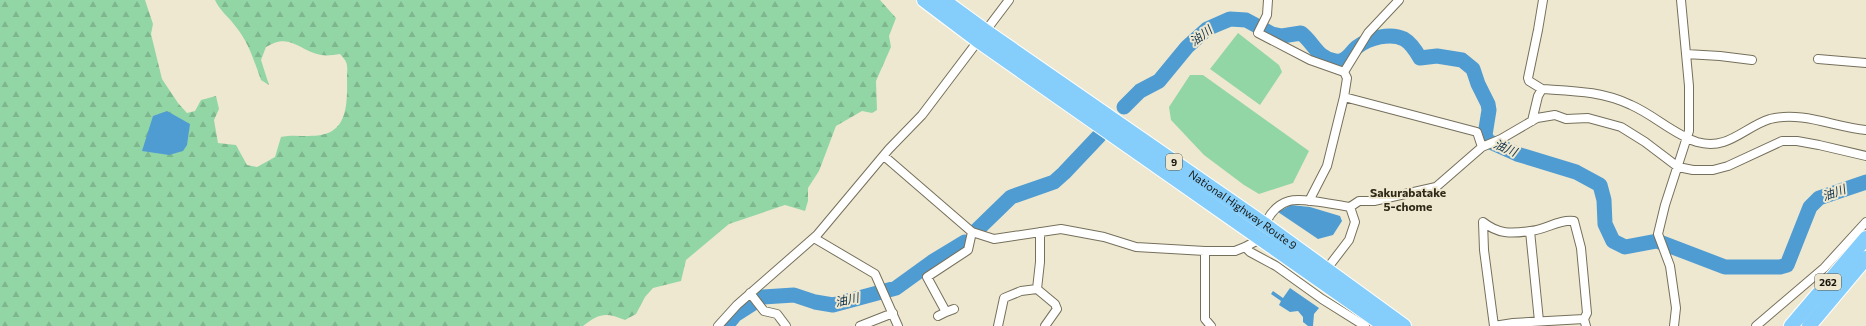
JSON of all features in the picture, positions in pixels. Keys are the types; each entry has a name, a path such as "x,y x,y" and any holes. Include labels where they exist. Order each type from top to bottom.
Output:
{"highway":[{"name":"National Highway Route 9","path":"924,0 981,35 1264,224 1404,326"},
{"name":"National Highway Route 9","path":"944,0 981,35 1136,150 1385,326"},
{"name":"262","path":"1790,326 1866,238"},
{"name":"262","path":"1809,326 1866,258"}],"street":[{"path":"718,326 736,305 814,238 884,156 922,115 960,66 981,35 1009,0"},
{"path":"1268,0 1267,15 1258,33 1310,60 1344,72 1347,78 1344,97 1327,166 1309,201"},
{"path":"1344,72 1368,33 1399,0"},
{"path":"1543,0 1528,78 1529,81 1542,89 1569,89 1609,96 1631,104 1675,132 1697,142 1717,143 1729,141 1745,131 1768,120 1788,117 1866,130"},
{"path":"1674,326 1676,308 1670,266 1658,234 1664,205 1689,131 1689,94 1681,0"},
{"path":"1686,54 1752,60"},
{"path":"1818,58 1866,63"},
{"path":"1532,121 1538,96 1542,89"},
{"path":"1344,97 1477,132 1482,147"},
{"path":"884,156 972,232 994,239 1061,229 1104,237 1136,247 1205,251 1235,251 1260,238 1264,224 1272,212 1288,201 1309,201 1350,207 1359,201 1374,201 1436,187 1482,147 1500,139 1537,118 1555,115 1566,118 1588,118 1621,127 1645,142 1678,167 1693,170 1713,170 1728,166 1782,141 1797,141 1866,156"},
{"path":"1326,270 1349,240 1355,222 1350,207"},
{"path":"1574,221 1581,248 1587,313 1585,322 1539,321 1494,326 1484,250 1483,222 1498,231 1506,233 1530,232 1561,222 1574,221"},
{"path":"1756,326 1824,268 1866,222"},
{"path":"938,316 950,311 927,277 968,250 972,232"},
{"path":"1037,289 1040,262 1040,232"},
{"path":"1530,232 1539,321"},
{"path":"814,238 875,274 898,326"},
{"path":"1245,247 1250,252 1276,266 1322,299 1365,326"},
{"path":"1205,251 1204,319 1211,326"},
{"path":"998,326 1004,298 1021,291 1037,289 1055,304 1057,309 1045,326"},
{"path":"750,293 764,311 777,314 786,326"},
{"path":"860,326 892,313"}],"green space":[{"path":"0,0 145,0 153,24 151,34 162,79 178,103 187,113 195,111 201,100 216,96 219,109 214,120 218,143 236,145 247,165 257,167 275,157 281,137 326,134 338,126 342,121 346,106 347,64 340,54 321,55 294,44 281,41 266,47 261,60 269,85 261,80 251,52 241,33 215,0 880,0 896,18 889,36 891,47 876,81 877,110 872,113 862,111 836,126 819,171 808,188 808,201 805,211 785,205 729,224 686,260 681,281 653,288 645,297 636,314 625,320 613,316 603,315 594,318 583,326 0,326"},
{"path":"1238,33 1279,65 1282,72 1260,105 1210,69"},
{"path":"1190,75 1203,75 1309,151 1293,183 1259,194 1244,185 1204,155 1171,120 1169,107"}],"water":[{"path":"167,111 190,124 187,145 183,151 169,155 142,151 153,116"},
{"path":"1291,205 1310,207 1340,216 1342,221 1333,235 1318,239 1278,212"},
{"path":"1290,288 1319,308 1314,314 1313,326 1308,326 1303,322 1303,317 1298,311 1290,312 1279,305 1281,301 1271,294 1273,291 1283,298"}],"waterway":[{"name":"油川","path":"1124,107 1140,91 1159,81 1187,47 1207,29 1230,19 1246,20 1272,34 1282,36 1301,33 1324,57 1335,61 1345,59 1357,47 1367,41 1386,36 1404,39 1413,47 1420,58 1437,56 1462,60 1473,69 1478,84 1488,104 1489,110 1485,135 1488,141 1517,154 1576,172 1600,185 1604,200 1605,224 1613,241 1625,247 1657,241 1725,267 1780,267 1787,265 1810,207 1819,198 1866,182"},
{"name":"油川","path":"977,230 1011,197 1054,182 1099,136"},
{"name":"油川","path":"726,326 735,315 763,297 794,295 815,302 833,305 896,288 932,262 965,242"}],"district":[{"name":"Sakurabatake 5-chome","path":"1408,200"}]}
